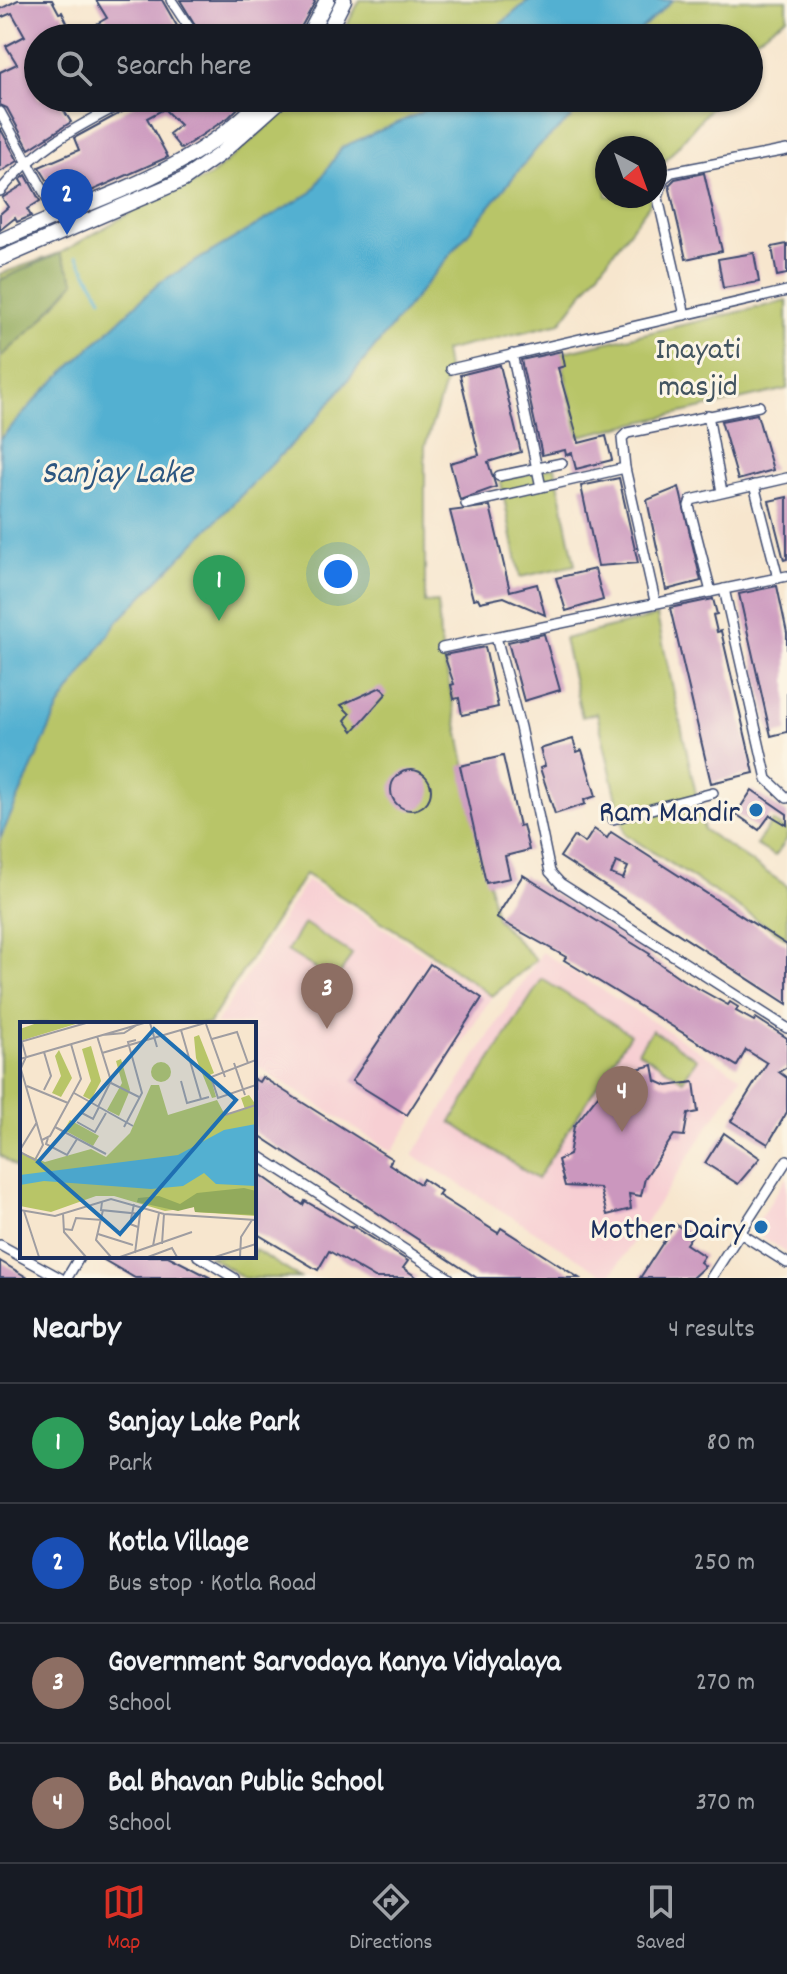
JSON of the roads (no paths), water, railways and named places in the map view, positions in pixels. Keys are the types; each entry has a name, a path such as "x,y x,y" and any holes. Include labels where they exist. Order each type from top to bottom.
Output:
{"main road":[{"path":"314,24 327,0"},
{"path":"332,24 344,0"},
{"path":"0,241 172,168 212,144 246,112"},
{"path":"0,259 183,180 220,154 267,112"}],"street":[{"path":"171,0 187,24"},
{"path":"0,112 65,230"},
{"path":"0,191 27,159 106,112"},
{"path":"685,315 658,198 663,179 672,172 787,150"},
{"path":"451,369 787,291"},
{"path":"512,354 541,487"},
{"path":"655,601 621,446 627,433 759,406"},
{"path":"708,415 722,492"},
{"path":"499,476 562,463"},
{"path":"466,504 625,468"},
{"path":"711,592 689,506 697,497 787,478"},
{"path":"442,648 655,601 782,577 754,485"},
{"path":"724,589 767,779 787,798"},
{"path":"496,637 550,872 560,883 787,1028"},
{"path":"613,819 713,793"},
{"path":"256,1154 449,1278"},
{"path":"711,1278 787,1160"},
{"path":"740,1233 787,1263"},
{"path":"0,1245 20,1256"},
{"path":"24,1258 60,1278"},
{"path":"67,1278 79,1258"},
{"path":"201,1258 234,1278"}],"water":[{"path":"529,0 673,0 647,24 501,24"},
{"name":"Sanjay Lake","path":"573,112 571,118 538,147 318,417 118,621 59,707 0,839 0,439 41,394 159,283 312,192 342,147 418,114"}],"waterway":[{"path":"77,256 102,298"}],"place":[{"name":"Kotla Village","path":"67,235"},
{"name":"Sanjay Lake Park","path":"219,621"},
{"name":"Ram Mandir","path":"756,810"},
{"name":"Government Sarvodaya Kanya Vidyalaya","path":"327,1029"},
{"name":"Bal Bhavan Public School","path":"622,1132"},
{"name":"Mother Dairy","path":"761,1227"}],"park label":[{"name":"Inayati masjid","path":"698,366"}]}
